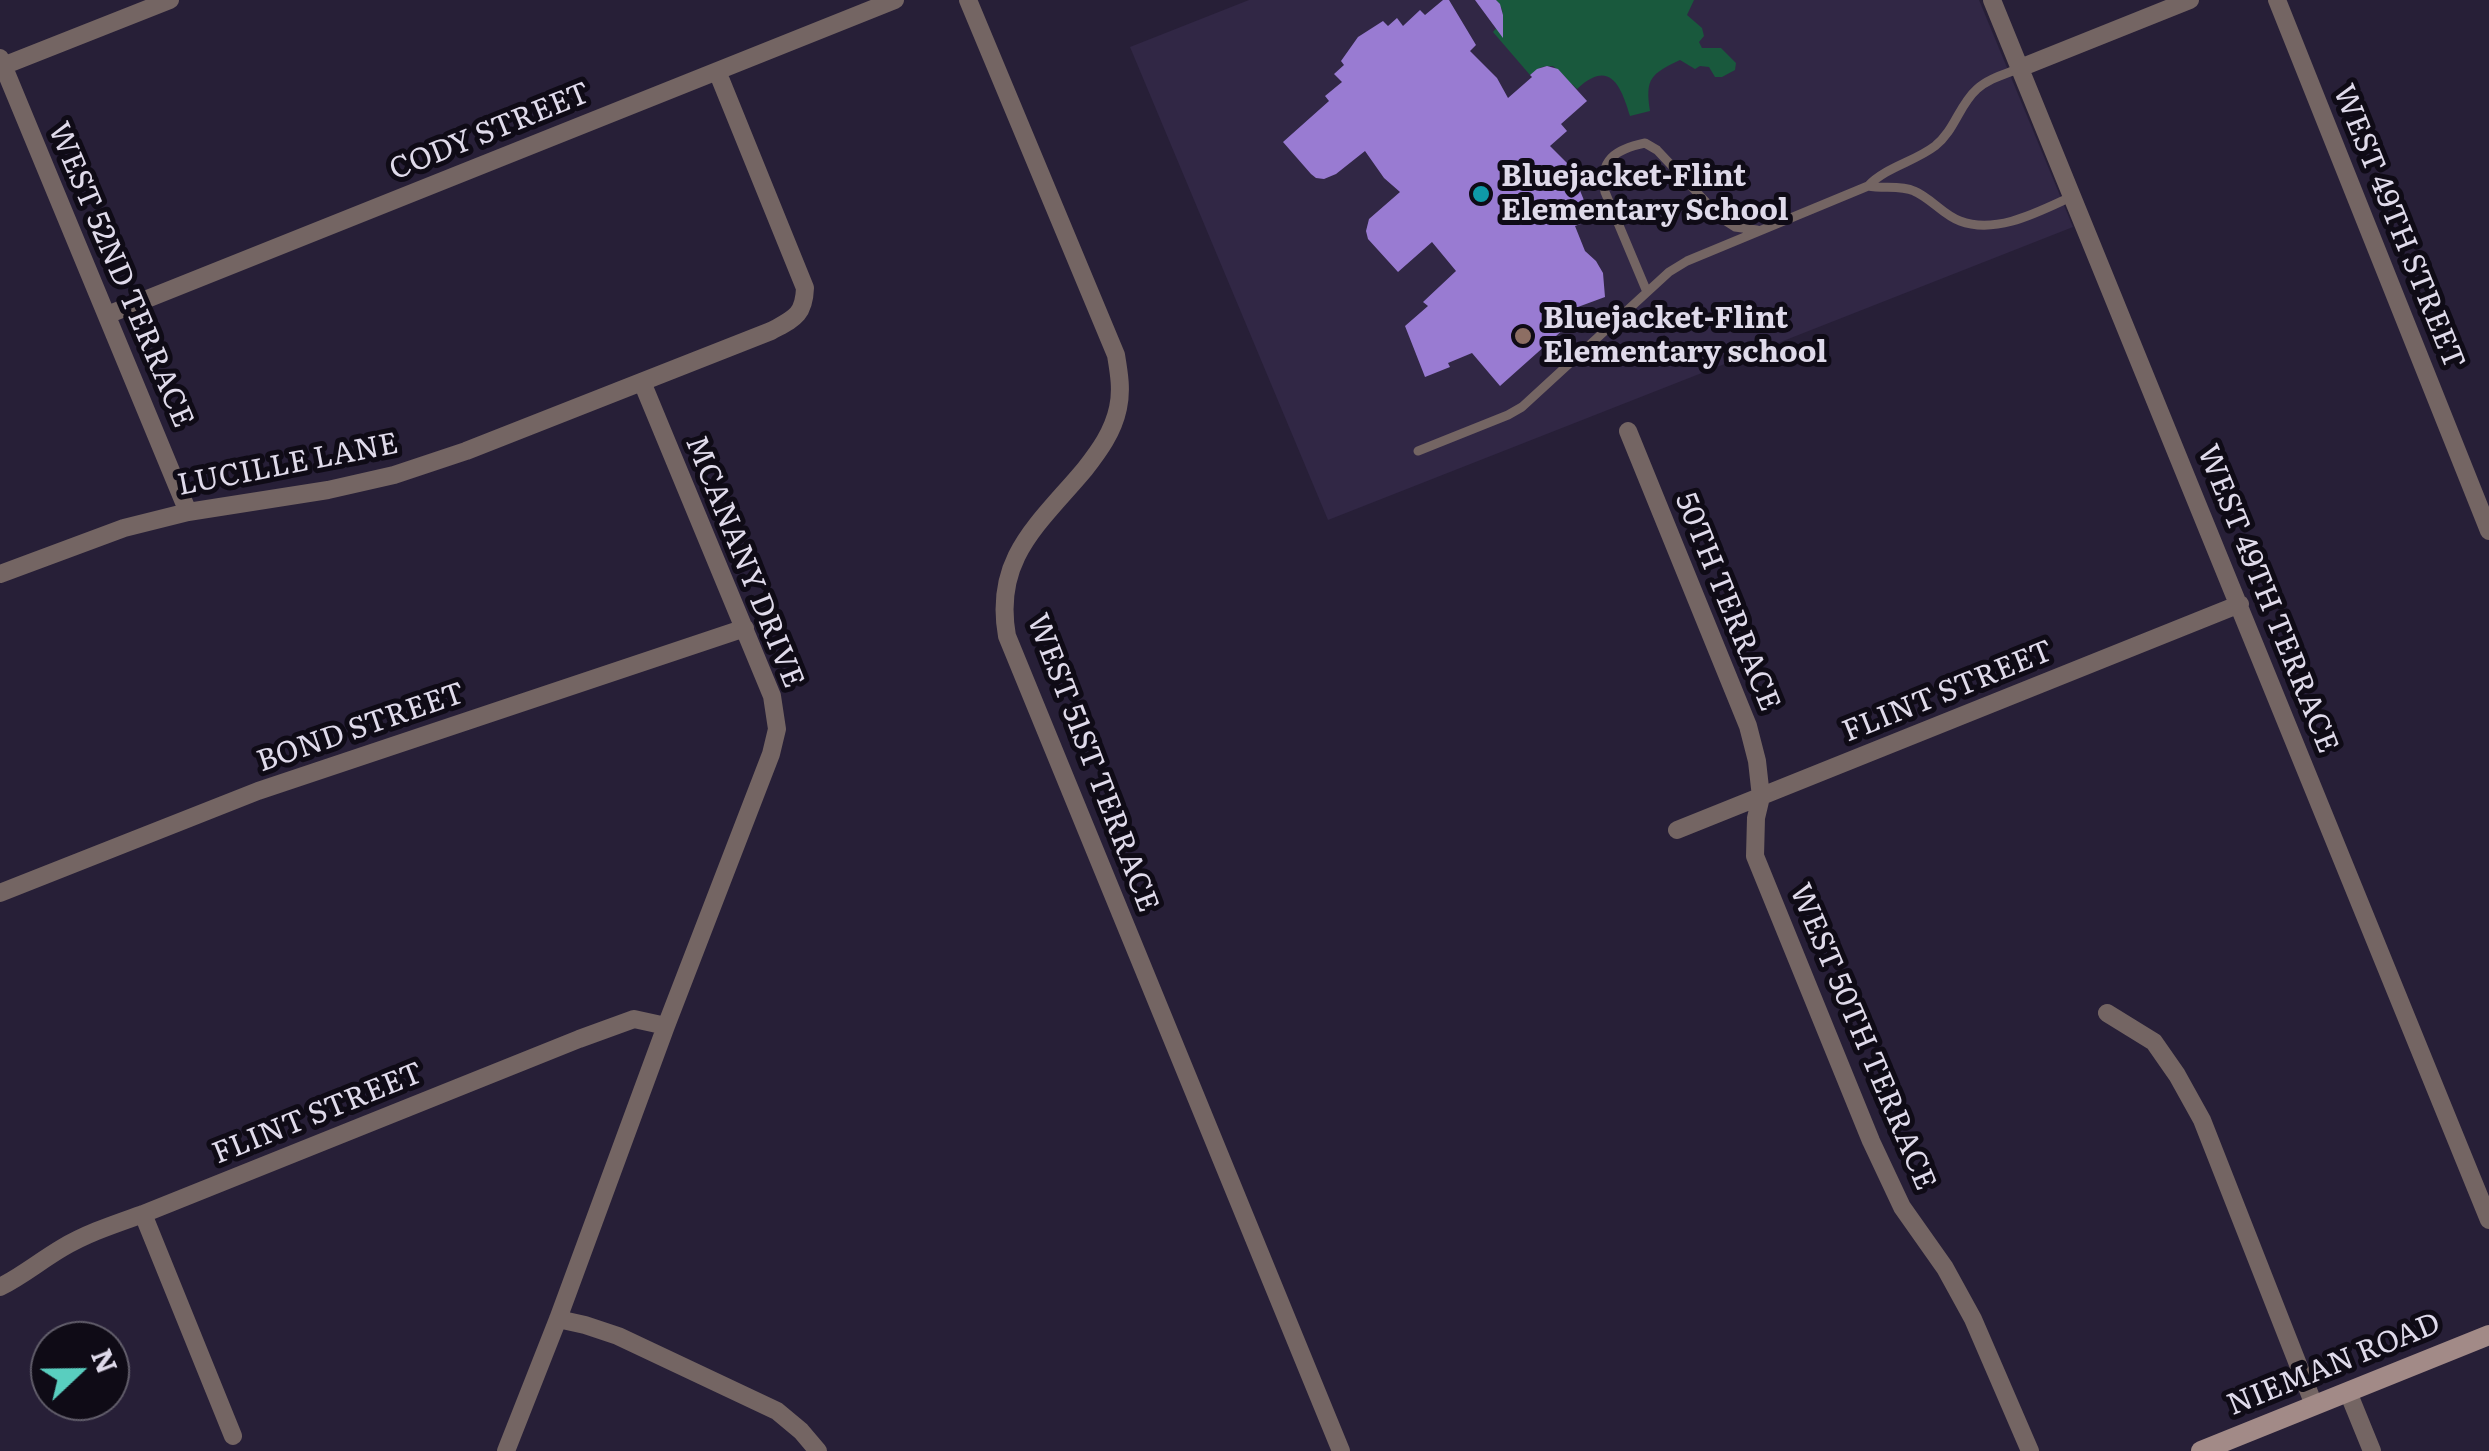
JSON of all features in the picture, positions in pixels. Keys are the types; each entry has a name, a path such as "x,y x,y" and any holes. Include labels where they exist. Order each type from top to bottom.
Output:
{"main road":[{"name":"NIEMAN ROAD","path":"2201,1451 2489,1335"}],"street":[{"path":"2,62 170,0"},
{"name":"CODY STREET","path":"107,315 895,0"},
{"name":"WEST 51ST TERRACE","path":"968,0 1116,355 1120,381 1110,433 1018,550 1008,576 1003,613 1007,636 1341,1451"},
{"name":"WEST 49TH TERRACE","path":"1992,0 2489,1220"},
{"path":"2020,68 2190,0"},
{"name":"WEST 49TH STREET","path":"2277,0 2489,531"},
{"name":"WEST 52ND TERRACE","path":"2,62 188,512"},
{"path":"642,382 771,331 794,318 803,306 805,288 717,71"},
{"name":"LUCILLE LANE","path":"0,574 124,528 188,512 328,490 394,475 642,382"},
{"name":"MCANANY DRIVE","path":"506,1451 771,754 776,729 772,696 642,382"},
{"name":"50TH TERRACE","path":"1628,431 1748,726 1761,797"},
{"name":"FLINT STREET","path":"1677,830 2240,604"},
{"name":"BOND STREET","path":"0,893 258,791 744,628"},
{"name":"WEST 50TH TERRACE","path":"1761,797 1755,856 1871,1141 1902,1207 1945,1268 1973,1319 2030,1451"},
{"path":"2107,1013 2154,1042 2202,1120 2314,1405"},
{"name":"FLINT STREET","path":"0,1287 94,1231 620,1023 634,1019 666,1026"},
{"path":"144,1214 233,1436"},
{"path":"558,1319 618,1336 776,1411 801,1430 818,1451"},
{"path":"2348,1392 2372,1451"}],"lane":[{"path":"1418,452 1522,407 1647,292 1687,261 1868,186 1878,176 1925,153 1952,128 1975,90 2020,68"},
{"path":"1647,292 1605,192 1602,178 1616,153 1645,143 1657,150 1722,218 1735,227 1760,231"},
{"path":"1868,186 1915,192 1960,221 1976,224 2020,218 2073,196"}],"shaded area":[{"name":"Bluejacket-Flint Elementary school","path":"1249,0 1979,0 2073,227 1328,520 1130,47"}],"green space":[{"path":"1496,0 1694,0 1687,15 1702,28 1702,48 1721,48 1736,63 1735,70 1715,77 1709,67 1695,69 1680,60 1652,78 1648,91 1650,111 1630,116 1618,86 1606,76 1588,80 1577,89 1572,84 1569,87 1566,78 1553,66 1542,67 1530,75 1493,32 1503,20"}],"building":[{"name":"Bluejacket-Flint Elementary School","path":"1443,0 1449,0 1476,45 1470,51 1497,78 1508,98 1537,69 1547,66 1558,69 1587,101 1561,124 1567,131 1550,146 1570,166 1592,220 1575,226 1585,251 1603,273 1605,297 1567,311 1574,320 1500,386 1472,353 1425,377 1405,326 1428,306 1423,302 1456,271 1432,242 1398,272 1368,239 1369,219 1400,192 1384,178 1365,151 1324,179 1311,174 1283,142 1329,101 1325,96 1342,82 1334,74 1344,65 1341,61 1358,37 1383,21 1388,26 1397,18 1403,26 1420,10 1425,15"},
{"path":"1475,0 1496,0 1500,4 1503,38"}],"place":[{"name":"Bluejacket-Flint Elementary School","path":"1481,194"},
{"name":"Bluejacket-Flint Elementary school","path":"1523,336"}]}
